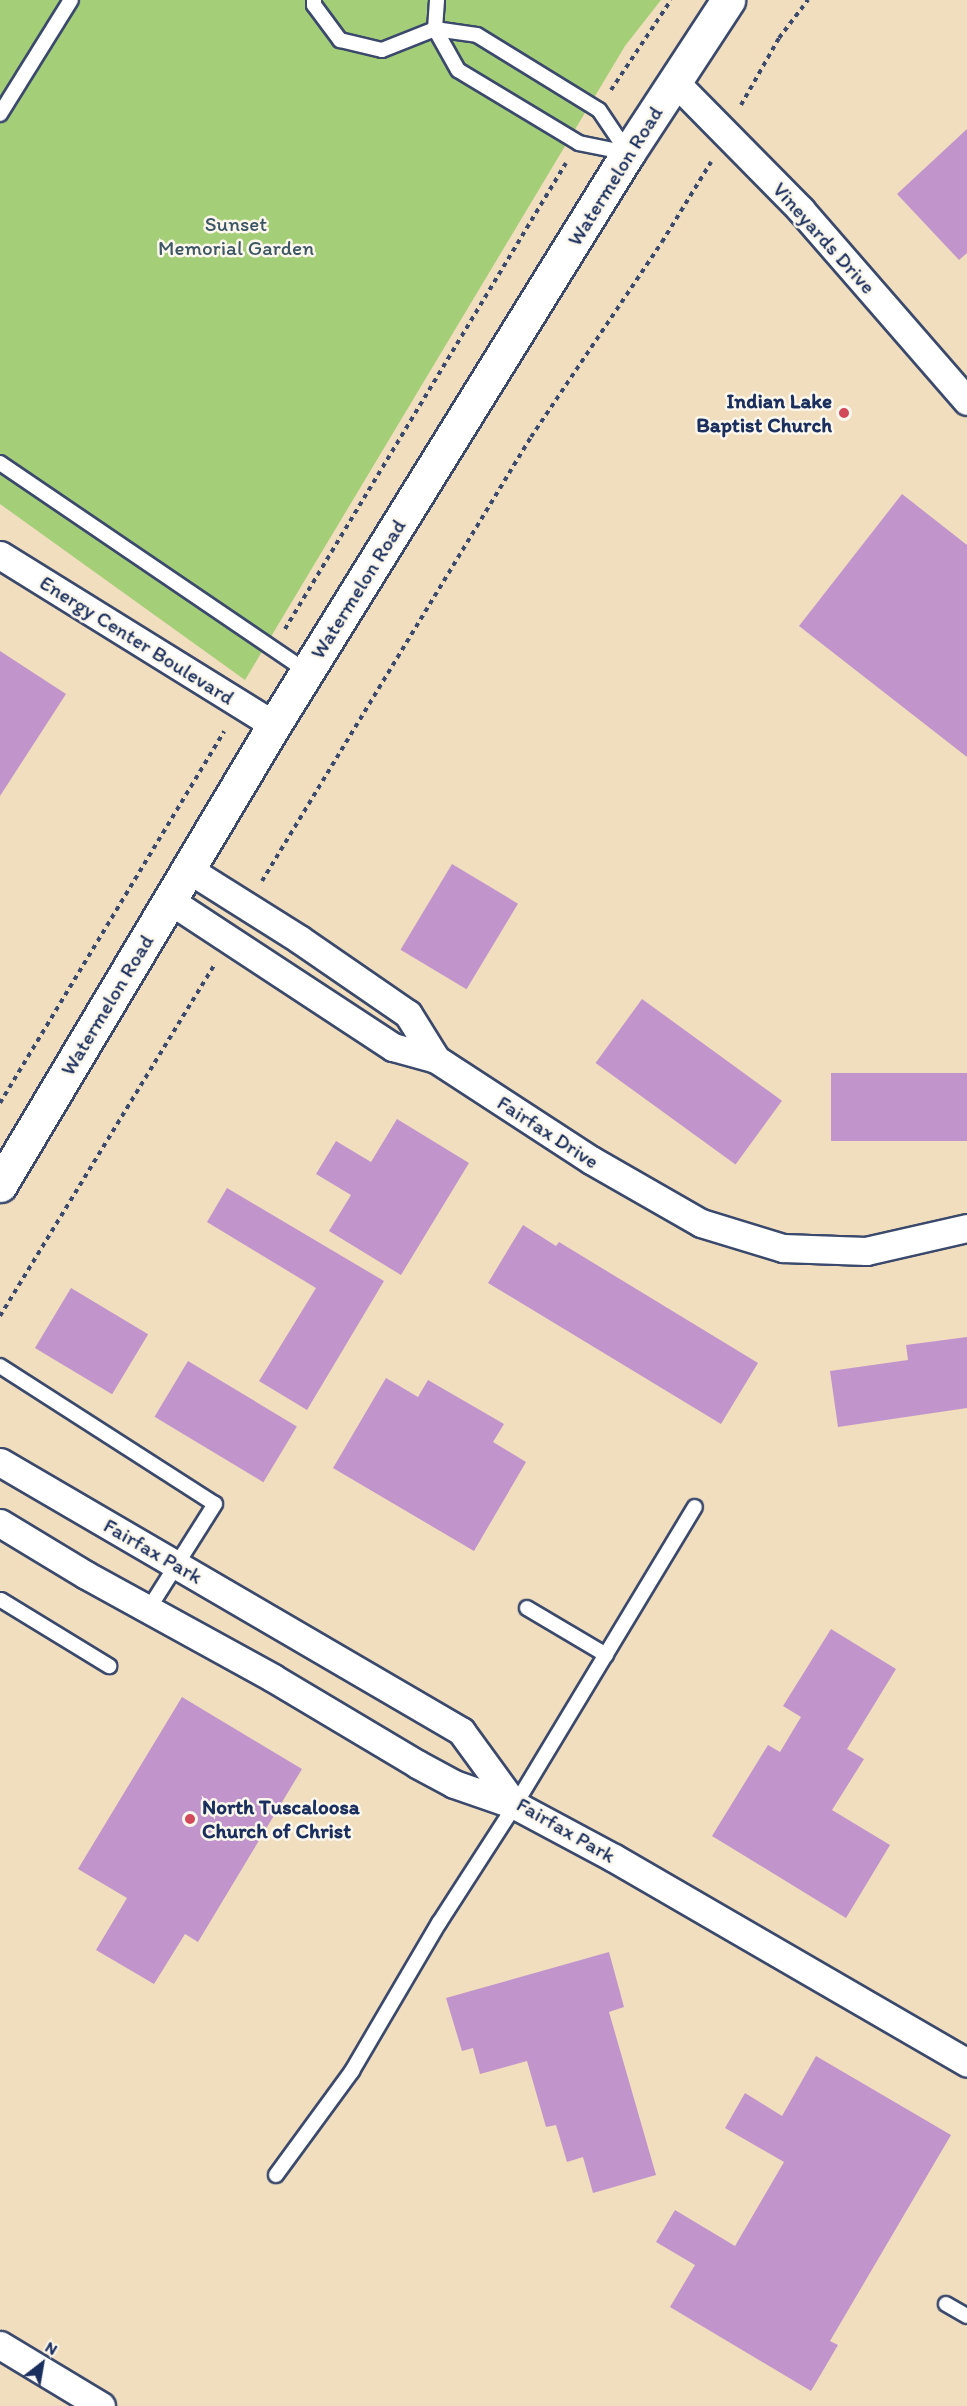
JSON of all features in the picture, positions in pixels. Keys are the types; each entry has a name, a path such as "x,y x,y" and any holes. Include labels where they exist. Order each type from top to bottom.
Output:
{"main road":[{"name":"Watermelon Road","path":"0,1185 274,725 628,153 728,0"}],"street":[{"name":"Vineyards Drive","path":"674,81 801,210 967,401"},
{"name":"Energy Center Boulevard","path":"0,555 274,725"},
{"name":"Fairfax Drive","path":"188,869 408,1014 436,1059 591,1160 701,1223 783,1248 866,1251 967,1228"},
{"path":"169,900 393,1047 436,1059"},
{"name":"Fairfax Park","path":"0,1462 461,1731 515,1805 614,1858 967,2063"},
{"path":"0,1523 148,1610 273,1678 417,1764 454,1784 515,1805"},
{"path":"0,2345 101,2406"}],"lane":[{"path":"0,114 71,0"},
{"path":"314,0 314,5 340,40 382,50 435,29 477,35 599,110 628,153"},
{"path":"437,0 435,29 458,70 579,143 628,153"},
{"path":"0,463 307,672"},
{"path":"0,1366 215,1504 148,1610"},
{"path":"276,2175 352,2071 439,1923 515,1805 695,1507"},
{"path":"1,1600 109,1666"},
{"path":"527,1608 606,1655"},
{"path":"946,2304 967,2316"}],"path":[{"path":"599,110 671,0"},
{"path":"247,906 531,437 662,242 728,135 750,85 779,38 808,0"},
{"path":"273,649 579,143"},
{"path":"0,1103 240,704"},
{"path":"0,1316 229,939"}],"green space":[{"name":"Sunset Memorial Garden","path":"0,0 661,0 625,46 245,680 0,504"}],"building":[{"path":"967,129 967,253 959,260 897,194"},
{"path":"902,494 967,545 967,757 799,626"},
{"path":"0,651 66,694 0,796"},
{"path":"452,864 518,904 466,989 400,950"},
{"path":"642,999 782,1101 736,1165 596,1063"},
{"path":"831,1073 967,1073 967,1141 831,1141"},
{"path":"397,1119 469,1163 401,1275 329,1231 351,1195 316,1174 336,1141 371,1162"},
{"path":"227,1188 384,1281 307,1410 259,1381 316,1288 207,1222"},
{"path":"523,1225 556,1246 559,1242 758,1363 721,1424 488,1283"},
{"path":"71,1288 148,1334 112,1394 35,1348"},
{"path":"967,1337 967,1408 838,1427 830,1371 908,1360 906,1345"},
{"path":"188,1361 297,1426 263,1482 155,1417"},
{"path":"386,1378 418,1397 428,1380 504,1424 493,1442 526,1462 474,1551 333,1468"},
{"path":"831,1629 896,1669 847,1749 864,1759 832,1810 890,1845 846,1918 712,1836 768,1745 780,1752 801,1717 783,1706"},
{"name":"North Tuscaloosa Church of Christ","path":"182,1697 302,1769 198,1942 185,1934 154,1984 96,1950 127,1898 78,1869"},
{"path":"609,1952 624,2007 609,2012 656,2175 593,2193 583,2157 567,2162 556,2125 546,2127 527,2061 480,2074 473,2048 462,2051 446,1998"},
{"path":"816,2056 951,2135 830,2341 838,2345 811,2391 670,2307 695,2265 656,2242 675,2210 735,2246 784,2162 725,2128 745,2093 782,2116"}],"place":[{"name":"Indian Lake Baptist Church","path":"844,413"},
{"name":"North Tuscaloosa Church of Christ","path":"190,1819"}]}
